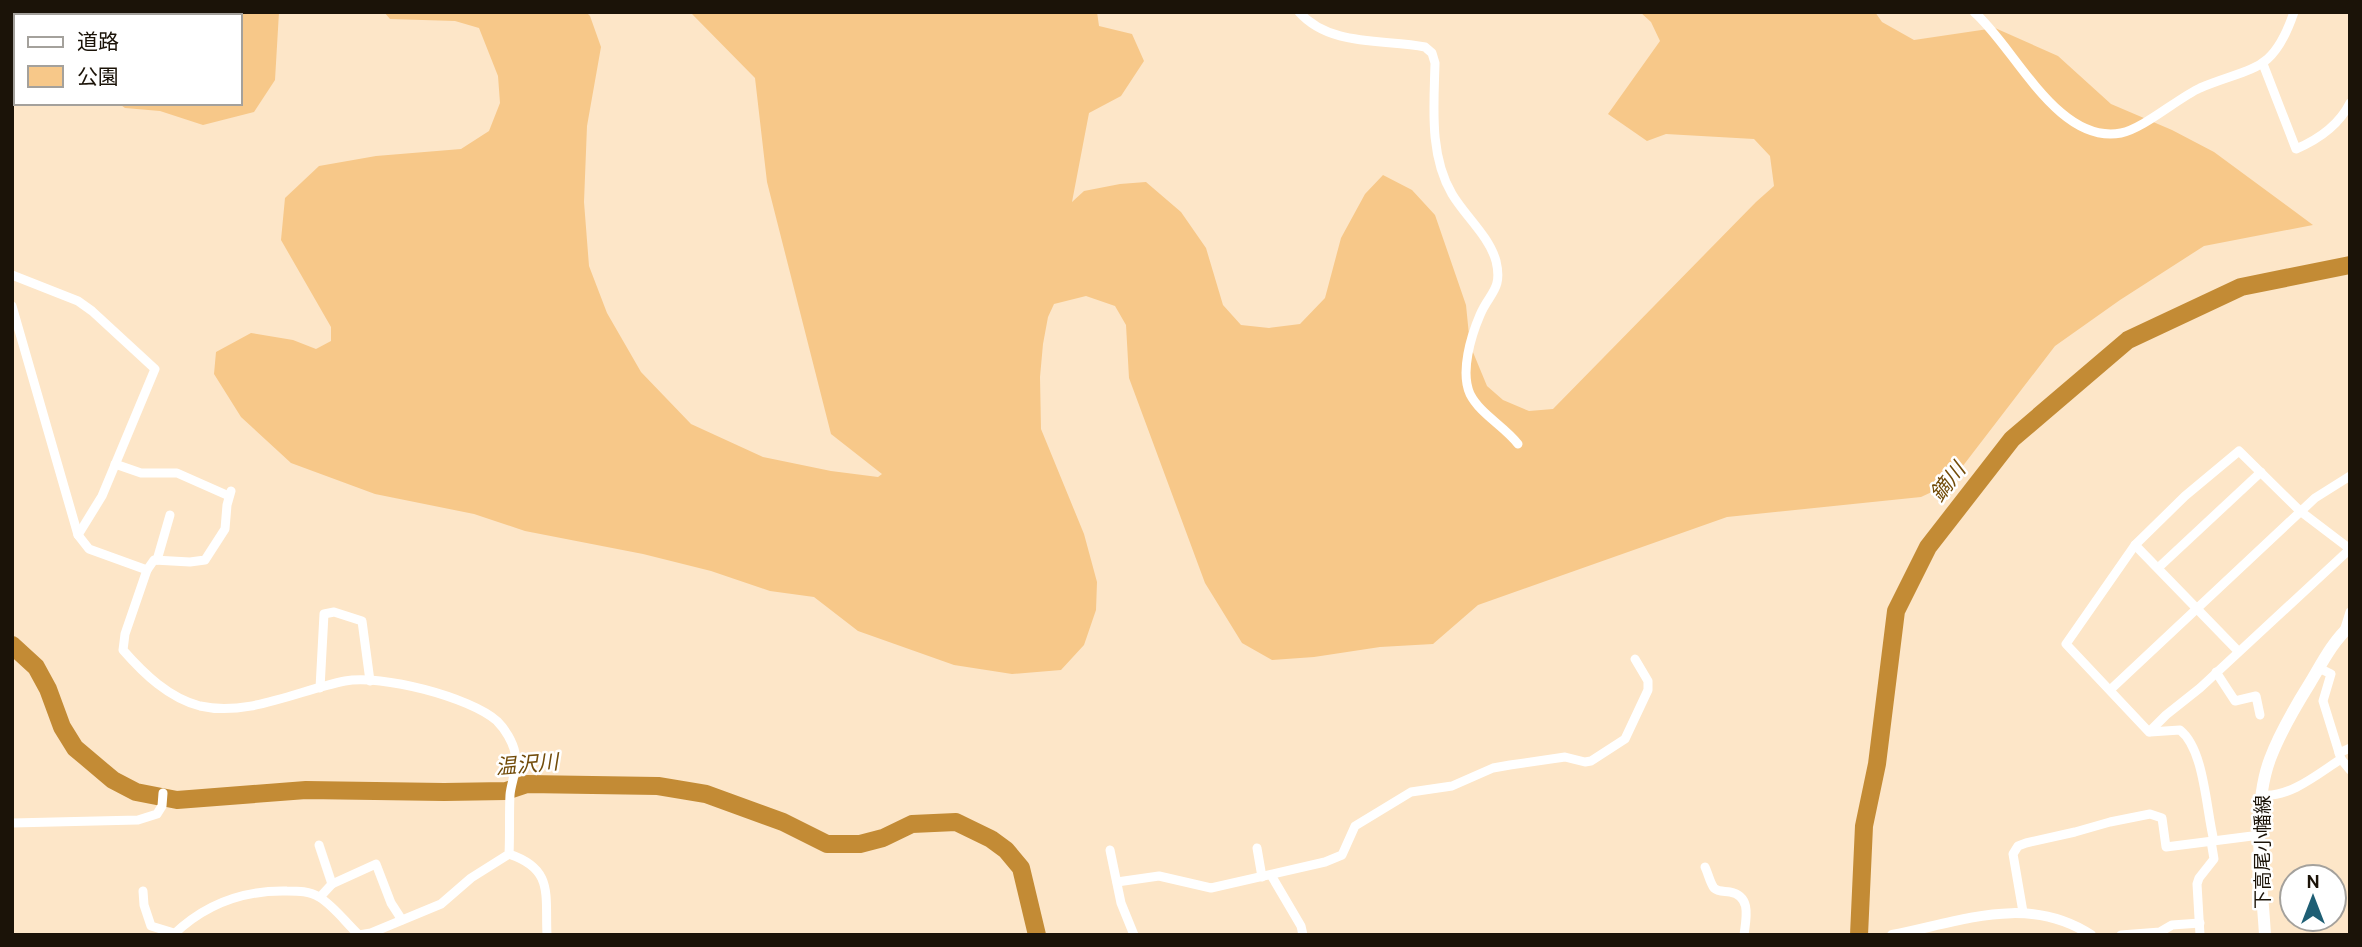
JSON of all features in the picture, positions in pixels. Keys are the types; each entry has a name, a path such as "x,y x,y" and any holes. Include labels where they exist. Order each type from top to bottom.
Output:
{"main road":[{"name":"下高尾小幡線","path":"2265,935 2260,835 2262,795 2270,760 2288,718 2347,628"}],"street":[{"path":"1298,12 1324,30 1365,42 1425,47 1432,53 1435,62 1436,145 1440,165 1450,191 1492,250 1496,262 1496,287 1481,312 1471,344 1467,366 1469,391 1477,405 1518,444"},
{"path":"1974,12 1984,20 2028,79 2063,113 2085,128 2097,132 2121,133 2133,129 2196,90 2263,64 2287,35 2294,12"},
{"path":"2263,64 2296,149 2314,142 2345,113 2350,103"},
{"path":"12,275 79,301 155,369 102,496 78,535"},
{"path":"12,306 78,535 89,549 148,570"},
{"path":"2239,451 2301,511 2350,549 2149,733 2066,644 2135,544 2185,496 2239,451"},
{"path":"115,464 141,473 177,473 230,494 225,529 205,560 154,560 125,634 123,650 161,687 179,699 201,706 225,708 274,700 347,681 370,681 423,689 452,697 496,720 505,731 516,755 510,794 509,854"},
{"path":"2158,568 2261,472"},
{"path":"2110,690 2301,511 2326,489 2350,476"},
{"path":"157,560 170,515"},
{"path":"2135,544 2238,651"},
{"path":"320,688 324,614 334,612 362,621 370,681"},
{"path":"2347,628 2350,612"},
{"path":"1116,882 1159,876 1211,888 1325,862 1342,855 1355,826 1411,792 1452,786 1493,768 1510,765 1565,757 1591,761 1625,739 1648,690 1648,681 1635,659"},
{"path":"2319,668 2330,674 2323,701 2340,756 2350,770"},
{"path":"2216,673 2235,701 2256,696 2260,715"},
{"path":"2149,733 2180,730 2191,741 2205,785 2214,859 2197,884 2200,935"},
{"path":"2262,795 2273,796 2303,784 2350,748"},
{"path":"12,823 138,820 157,814 162,806 163,793"},
{"path":"2022,912 2013,853 2026,843 2150,814 2162,818 2166,847 2260,835"},
{"path":"319,845 332,884"},
{"path":"1256,848 1266,876 1301,926 1303,935"},
{"path":"1110,850 1121,903 1134,935"},
{"path":"143,891 144,905 151,926 173,934 224,899 274,891 306,892 320,897 359,935 371,933 440,904 471,878 509,854"},
{"path":"509,854 534,866 542,876 545,885 547,935"},
{"path":"320,897 332,884 376,864 391,903 402,920"},
{"path":"1705,867 1712,886 1717,891 1735,893 1744,901 1748,909 1744,935"},
{"path":"1892,935 2001,912 2055,917 2074,924 2091,935"},
{"path":"2122,935 2160,932 2172,925 2200,923"}],"green space":[{"path":"279,12 275,80 254,112 203,125 160,111 125,108 121,105 242,105 242,14 40,14"},
{"path":"384,12 586,12 590,16 601,47 587,126 584,202 589,266 607,313 641,372 691,424 763,457 831,471 878,477 882,474 831,434 767,182 755,78 692,14 686,12 1097,12 1099,26 1132,34 1144,61 1121,96 1089,113 1072,202 1084,191 1146,182 1181,212 1206,248 1223,305 1241,325 1269,328 1300,324 1325,298 1341,238 1365,194 1383,175 1412,190 1435,215 1466,305 1470,345 1487,386 1503,400 1529,411 1553,409 1774,186 1770,156 1754,139 1666,134 1647,141 1608,114 1660,41 1651,22 1640,12 1875,12 1882,22 1914,40 1995,28 2058,56 2111,104 2172,130 2214,152 2313,225 2204,246 2120,300 2055,346 1949,484 1921,497 1727,517 1478,605 1433,644 1380,647 1272,660 1242,643 1205,583 1129,378 1126,325 1115,306 1086,296 1054,304 1048,317 1043,344 1040,377 1041,429 1084,534 1097,582 1096,610 1084,645 1061,670 1012,674 954,665 858,631 814,597 770,591 711,571 643,554 525,531 474,514 375,494 291,463 241,417 214,374 216,352 251,333 293,340 316,349 331,341 331,327 281,240 285,198 319,166 376,156 461,149 489,131 500,103 498,76 479,28 455,21 390,19"}],"waterway":[{"name":"鏑川","path":"1859,935 1864,826 1877,764 1896,611 1928,547 2012,439 2128,340 2241,287 2350,265"},
{"name":"温沢川","path":"12,645 36,667 48,689 62,727 75,748 113,780 136,792 177,800 306,790 444,792 506,791 527,784 658,786 706,794 783,822 827,844 860,844 883,838 912,824 956,822 991,839 1006,850 1021,868 1037,935"}]}
